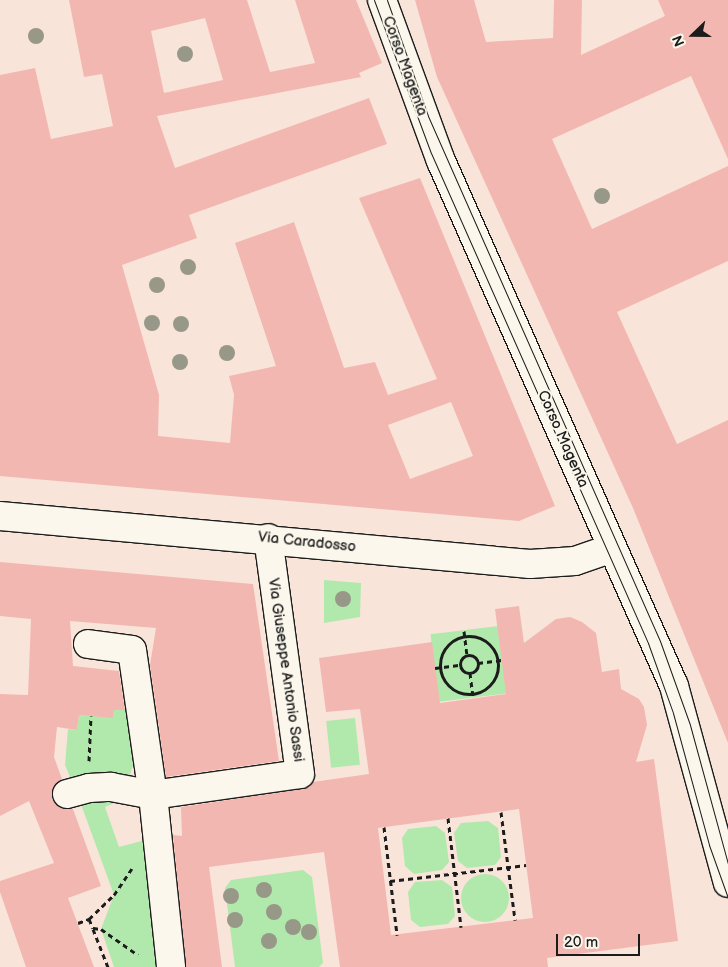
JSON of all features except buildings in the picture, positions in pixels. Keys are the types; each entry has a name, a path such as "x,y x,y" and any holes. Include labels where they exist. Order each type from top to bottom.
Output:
{"street":[{"name":"Corso Magenta","path":"382,0 441,161 674,686 728,883"},
{"name":"Via Caradosso","path":"0,516 268,538 530,564 575,561 612,548"},
{"name":"Via Giuseppe Antonio Sassi","path":"153,795 300,774 268,538"},
{"path":"88,644 132,650 153,795 170,967"},
{"path":"67,794 88,788 111,787 153,795"}],"path":[{"path":"464,631 467,655"},
{"path":"465,636 488,642 497,661 492,682 473,693 451,687 441,668 442,653 448,645 465,636"},
{"path":"467,655 473,656 478,663 475,671 470,673 462,671 459,665 462,658 467,655"},
{"path":"478,663 502,660"},
{"path":"435,668 459,665"},
{"path":"470,673 473,699"},
{"path":"501,812 515,920"},
{"path":"448,818 461,927"},
{"path":"384,827 397,935"},
{"path":"78,923 89,919 114,896 134,864"},
{"path":"390,881 526,865"},
{"path":"89,919 108,967"},
{"path":"93,928 101,929 138,954"}],"green space":[{"path":"324,580 361,583 360,617 324,623"},
{"path":"498,626 506,693 439,702 431,634"},
{"path":"114,710 129,710 135,759 128,781 72,782 65,765 68,729 77,730 79,715 113,717"},
{"path":"355,718 360,765 331,768 326,721"},
{"path":"78,796 122,800 105,807 119,847 153,838 162,967 114,967 101,929 114,895"},
{"path":"488,821 498,828 501,857 495,865 467,868 458,861 454,833 461,823"},
{"path":"436,826 445,833 449,862 442,870 414,874 405,866 402,838 408,829"},
{"path":"303,870 312,877 323,963 319,967 235,967 225,888 231,880"},
{"path":"480,874 490,874 499,878 505,884 508,889 508,907 499,918 490,922 480,922 471,918 465,912 461,903 461,893 465,884 471,878"},
{"path":"442,880 452,887 455,916 448,924 420,927 411,920 408,892 415,882"}],"tram line":[{"path":"374,0 431,153 648,643 673,713 709,845 728,898"},
{"path":"387,0 428,116 660,641 690,725 728,864"}]}
